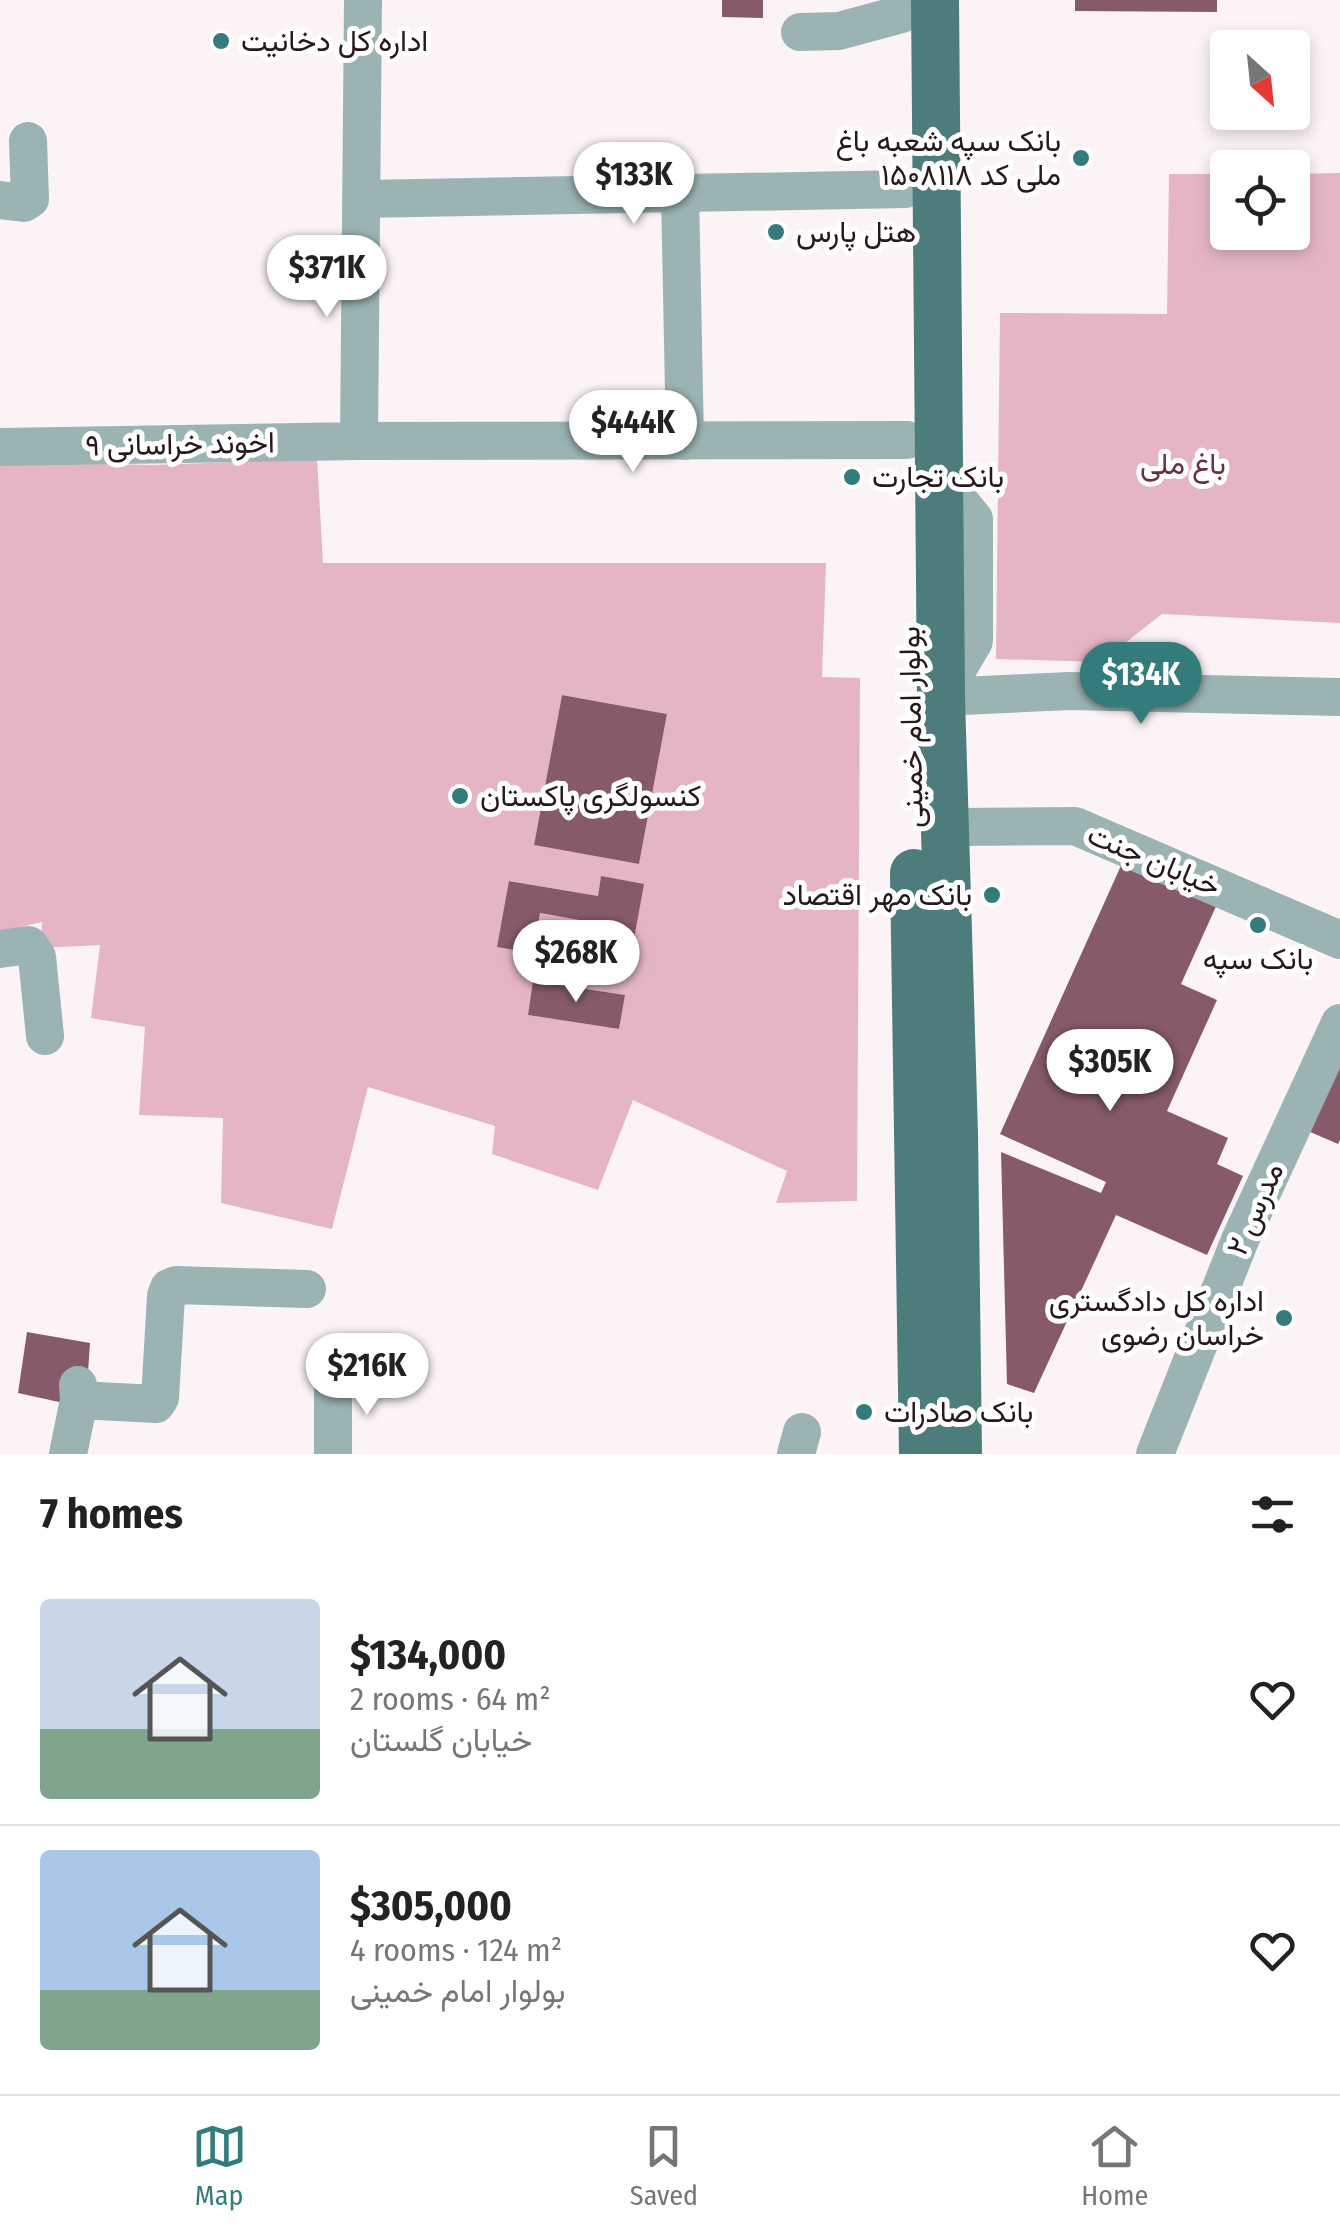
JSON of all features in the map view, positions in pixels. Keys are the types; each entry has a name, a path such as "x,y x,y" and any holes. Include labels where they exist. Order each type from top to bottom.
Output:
{"main road":[{"name":"بولوار امام خمینی","path":"913,5 905,190 906,440 923,1454"},
{"name":"بولوار امام خمینی","path":"913,5 938,475 958,1454"}],"street":[{"path":"359,441 363,0"},
{"path":"800,32 839,31 913,5"},
{"path":"0,200 24,203 30,199 28,141"},
{"path":"363,199 905,190"},
{"path":"680,192 685,441"},
{"name":"اخوند خراسانی ۹","path":"0,448 359,441 906,440"},
{"path":"940,697 1069,691 1340,697"},
{"name":"خیابان جنت","path":"959,827 1075,826 1340,940"},
{"path":"15,947 38,957 45,1036"},
{"name":"مدرس ۲","path":"1155,1454 1240,1240 1340,1023"},
{"path":"68,1454 79,1393 156,1404 160,1398 169,1288 307,1289"},
{"path":"333,1382 333,1454"}],"green space":[{"name":"باغ ملی","path":"1340,173 1340,623 1162,614 1101,662 996,659 1000,313 1167,314 1169,174 1210,174 1210,250 1310,250 1310,174"},
{"path":"317,459 323,563 826,563 822,677 860,678 857,1201 776,1203 787,1171 633,1100 598,1190 492,1154 495,1126 368,1087 332,1229 221,1203 223,1118 139,1115 145,1027 91,1018 100,945 41,948 42,922 0,932 0,461 151,465","holes":["562,695 667,714 639,864 534,845","601,877 628,972 589,965 596,923 540,913 510,881 598,896","534,981 624,995 619,1029 528,1015"]}],"building":[{"path":"722,0 763,0 763,18 722,17"},
{"path":"1075,0 1217,0 1217,12 1075,11"},
{"path":"562,695 667,714 639,864 534,845"},
{"path":"1124,859 1218,902 1181,984 1217,1000 1167,1111 1228,1138 1217,1164 1243,1176 1207,1255 1116,1215 1034,1393 1007,1384 1001,1152 1101,1193 1106,1182 1000,1134"},
{"path":"601,876 644,884 628,972 589,965 596,923 540,913 533,953 497,947 509,881 598,896"},
{"path":"533,981 625,995 619,1029 528,1015"},
{"path":"1340,1041 1340,1140 1338,1144 1301,1128"},
{"path":"27,1332 90,1343 87,1387 68,1404 18,1393"}],"place":[{"name":"اداره کل دخانیت","path":"221,41"},
{"name":"بانک سپه شعبه باغ ملی کد ۱۵۰۸۱۱۸","path":"1081,158"},
{"name":"هتل پارس","path":"776,232"},
{"name":"بانک تجارت","path":"852,477"},
{"name":"کنسولگری پاکستان","path":"460,796"},
{"name":"بانک مهر اقتصاد","path":"992,895"},
{"name":"بانک سپه","path":"1258,925"},
{"name":"اداره کل دادگستری خراسان رضوی","path":"1284,1318"},
{"name":"بانک صادرات","path":"864,1412"}]}
